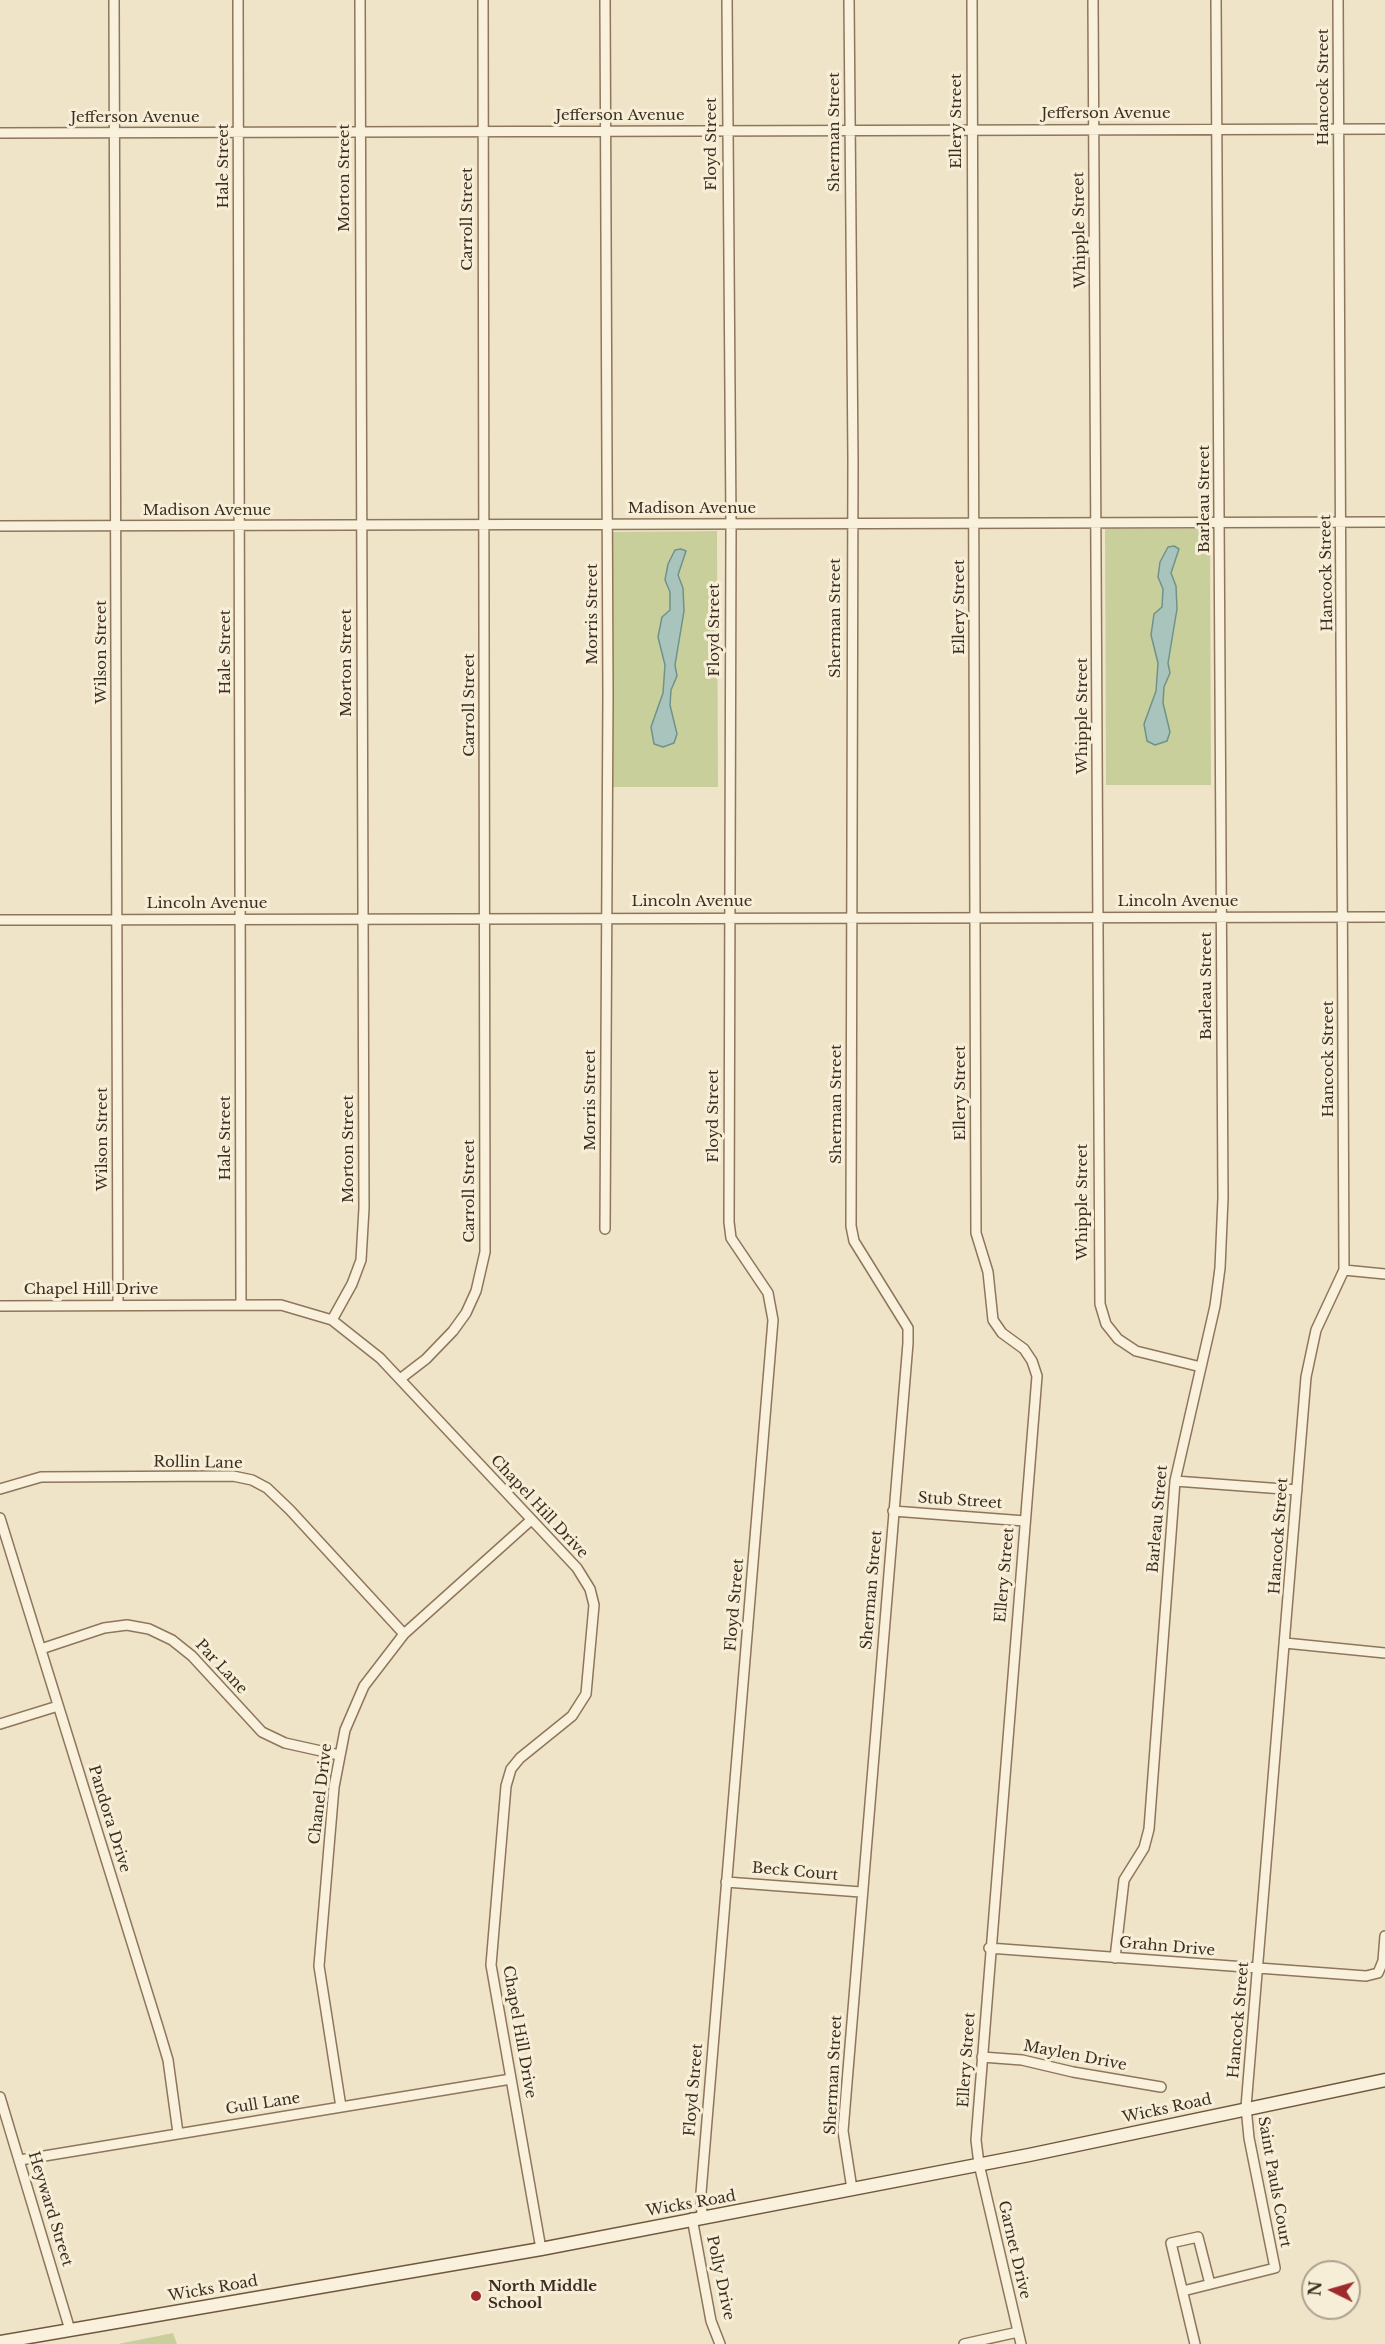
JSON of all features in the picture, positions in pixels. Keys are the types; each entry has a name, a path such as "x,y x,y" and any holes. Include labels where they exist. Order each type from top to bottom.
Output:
{"main road":[{"name":"Wicks Road","path":"0,2342 541,2248 697,2217 852,2190 1385,2080"}],"street":[{"name":"Wilson Street","path":"114,0 118,1305"},
{"name":"Hale Street","path":"238,0 241,1303"},
{"name":"Morton Street","path":"332,1320 352,1284 361,1260 363,1242 360,0"},
{"name":"Carroll Street","path":"400,1379 426,1359 453,1331 466,1313 476,1291 485,1252 483,0"},
{"name":"Morris Street","path":"605,0 608,524 605,1229"},
{"name":"Floyd Street","path":"697,2217 701,2193 773,1320 768,1293 731,1238 729,1222 731,524 727,0"},
{"name":"Sherman Street","path":"849,0 851,1226 854,1241 908,1328 843,2131 852,2190"},
{"name":"Ellery Street","path":"972,0 976,1233 988,1272 993,1320 1002,1333 1024,1349 1032,1361 1036,1376 989,1948 976,2140 978,2164"},
{"name":"Whipple Street","path":"1093,0 1100,1305 1106,1323 1118,1339 1136,1351 1201,1367"},
{"name":"Barleau Street","path":"1115,1958 1124,1880 1144,1848 1149,1829 1175,1481 1215,1306 1222,1235 1216,0"},
{"name":"Hancock Street","path":"1246,2108 1310,1351 1316,1330 1344,1270 1338,0"},
{"name":"Jefferson Avenue","path":"0,133 1385,129"},
{"name":"Madison Avenue","path":"0,526 1385,522"},
{"name":"Lincoln Avenue","path":"0,920 1385,916"},
{"path":"1344,1270 1385,1274"},
{"name":"Chapel Hill Drive","path":"0,1306 241,1303 281,1305 332,1320 362,1341 400,1379 530,1521 577,1568 590,1589 594,1605 586,1694 572,1716 520,1758 511,1769 506,1786 491,1965 541,2248"},
{"name":"Rollin Lane","path":"0,1489 41,1477 233,1476 252,1480 267,1488 290,1510 404,1634"},
{"path":"1175,1481 1297,1490"},
{"name":"Stub Street","path":"893,1511 1025,1521"},
{"name":"Pandora Drive","path":"0,1518 168,2060 178,2133"},
{"name":"Chanel Drive","path":"341,2107 319,1966 339,1755 352,1709 364,1686 404,1634 530,1521"},
{"name":"Par Lane","path":"41,1649 104,1628 127,1625 149,1629 172,1640 192,1656 262,1732 285,1743 339,1755"},
{"path":"1286,1643 1385,1653"},
{"path":"0,1724 58,1706"},
{"name":"Beck Court","path":"726,1882 861,1892"},
{"name":"Grahn Drive","path":"989,1948 1351,1976 1378,1973 1383,1961 1385,1936"},
{"name":"Maylen Drive","path":"982,2057 1022,2060 1073,2072 1161,2087"},
{"name":"Gull Lane","path":"20,2160 511,2079"},
{"name":"Heyward Street","path":"0,2097 70,2330"},
{"name":"Saint Pauls Court","path":"1183,2290 1275,2268 1249,2138 1246,2108"},
{"name":"Garnet Drive","path":"978,2164 1021,2344"},
{"name":"Polly Drive","path":"697,2217 711,2321 720,2344"},
{"path":"1195,2344 1171,2242 1198,2237 1210,2284"},
{"path":"964,2344 1018,2332"}],"green space":[{"path":"1105,529 1210,529 1211,785 1106,785"},
{"path":"717,531 718,787 613,787 612,532"},
{"path":"173,2333 177,2344 118,2344"}],"water":[{"path":"1174,546 1179,549 1171,573 1176,586 1177,609 1168,663 1170,673 1164,687 1163,703 1170,732 1167,741 1155,745 1147,741 1144,724 1156,691 1158,663 1151,635 1154,614 1162,607 1163,589 1158,577 1160,562 1168,547"},
{"path":"675,550 686,551 678,575 683,588 684,611 675,665 677,676 671,690 670,705 677,734 674,743 663,747 654,744 651,727 663,693 665,665 658,637 662,617 670,610 670,592 665,580 668,564"}],"place":[{"name":"North Middle School","path":"476,2296"}]}
